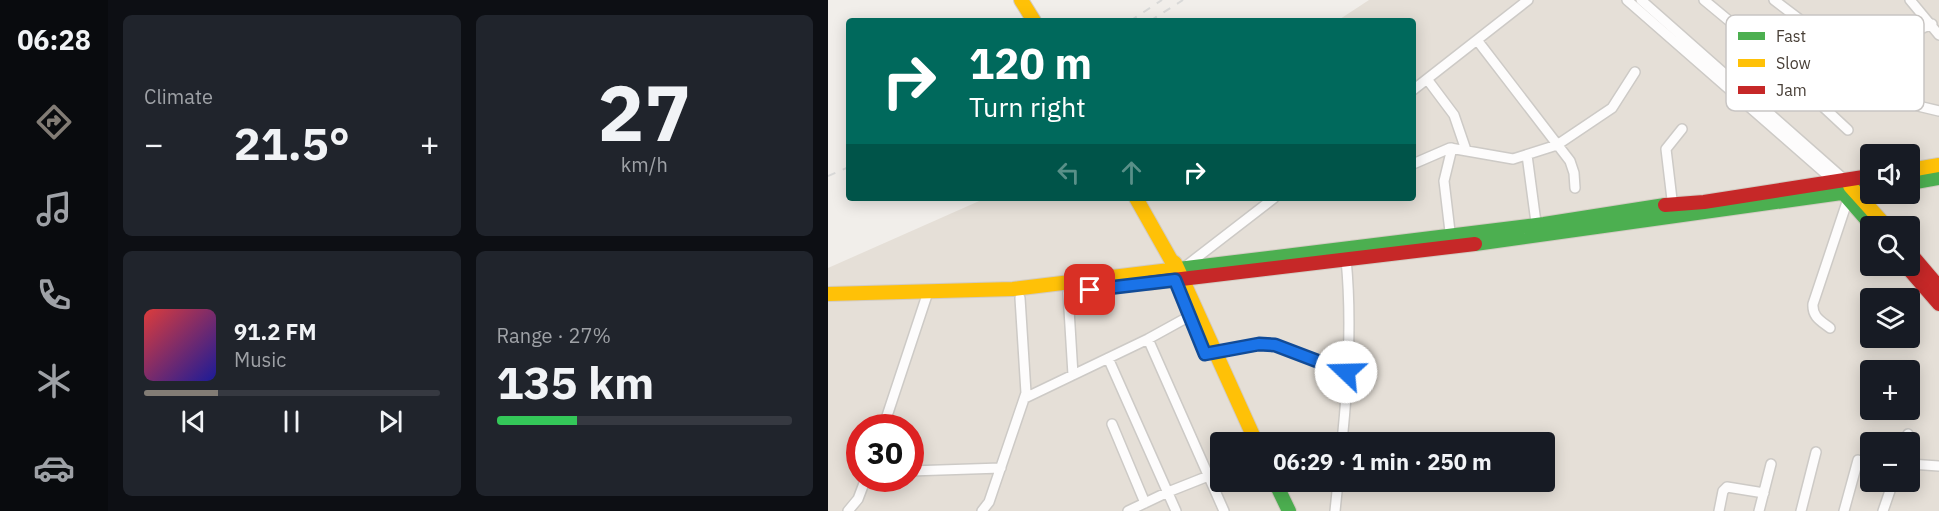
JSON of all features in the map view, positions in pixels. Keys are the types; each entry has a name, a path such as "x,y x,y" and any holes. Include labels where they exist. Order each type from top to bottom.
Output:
{"main road":[{"path":"1021,0 1032,18"},
{"path":"1920,168 1939,165"},
{"path":"1920,181 1939,178"},
{"path":"1845,189 1860,181"},
{"path":"1845,189 1865,216"},
{"path":"1845,189 1875,216"},
{"path":"828,303 1014,289 1354,255 1673,211 1704,202 1860,189"},
{"path":"1138,201 1177,271 1243,432"},
{"path":"1920,265 1939,287"},
{"path":"828,294 1020,298 1068,293 1177,271"},
{"path":"1915,276 1939,304"},
{"path":"1209,353 1251,432"},
{"path":"1270,492 1279,511"},
{"path":"1280,492 1289,511"}],"street":[{"path":"1416,88 1528,0"},
{"path":"1627,0 1663,25"},
{"path":"1641,0 1663,25 1726,81"},
{"path":"1704,0 1726,18"},
{"path":"1774,0 1794,15"},
{"path":"1910,0 1924,15"},
{"path":"1924,15 1939,35"},
{"path":"1924,28 1932,24"},
{"path":"1478,40 1573,167 1575,188"},
{"path":"1416,163 1452,148 1505,159 1527,155 1557,145 1607,113 1635,72"},
{"path":"1427,79 1454,115 1466,150"},
{"path":"1924,108 1939,111"},
{"path":"1760,111 1845,189 1813,304 1814,314 1830,328"},
{"path":"1828,111 1848,130"},
{"path":"1673,211 1666,149 1682,129"},
{"path":"1451,241 1444,182 1452,148"},
{"path":"1527,155 1537,230"},
{"path":"1177,271 1270,201"},
{"path":"1343,432 1354,255"},
{"path":"1068,293 1073,375"},
{"path":"888,414 926,297"},
{"path":"987,510 1025,398 1020,298"},
{"path":"1025,398 1148,339 1193,314"},
{"path":"1148,339 1224,511"},
{"path":"1209,353 1259,344 1275,345 1346,372"},
{"path":"1108,358 1176,511"},
{"path":"1112,424 1144,503"},
{"path":"1801,511 1816,452"},
{"path":"1844,511 1858,460"},
{"path":"1759,511 1771,464"},
{"path":"1920,465 1939,466"},
{"path":"924,471 1001,468"},
{"path":"1128,511 1208,476"},
{"path":"1719,511 1723,491 1727,487 1764,493"},
{"path":"854,509 861,492"},
{"path":"1335,511 1337,492"},
{"path":"1883,511 1890,492"}],"shaded area":[{"path":"1369,0 1939,0 1939,511 828,511 828,268 979,201 1416,201 1416,18 1342,18"}],"railway":[{"path":"1135,18 1162,0"},
{"path":"1155,18 1183,0"},
{"path":"828,176 846,168"}],"traffic: fast":[{"path":"1920,181 1939,178"},
{"path":"1838,187 1863,216"},
{"path":"1475,244 1860,190"},
{"path":"1170,270 1544,224 1665,205"},
{"path":"1280,492 1289,511"}],"traffic: slow":[{"path":"1021,0 1032,18"},
{"path":"1920,168 1939,165"},
{"path":"1850,186 1877,216"},
{"path":"1138,201 1171,260 1175,263 1251,432"},
{"path":"828,294 1013,289 1170,270"}],"traffic: jam":[{"path":"1665,205 1704,202 1860,178"},
{"path":"1148,283 1475,244"},
{"path":"1920,265 1939,287"},
{"path":"1915,276 1939,304"}],"route":[{"path":"1090,290 1175,280 1205,354 1259,344 1275,345 1346,372"}]}
